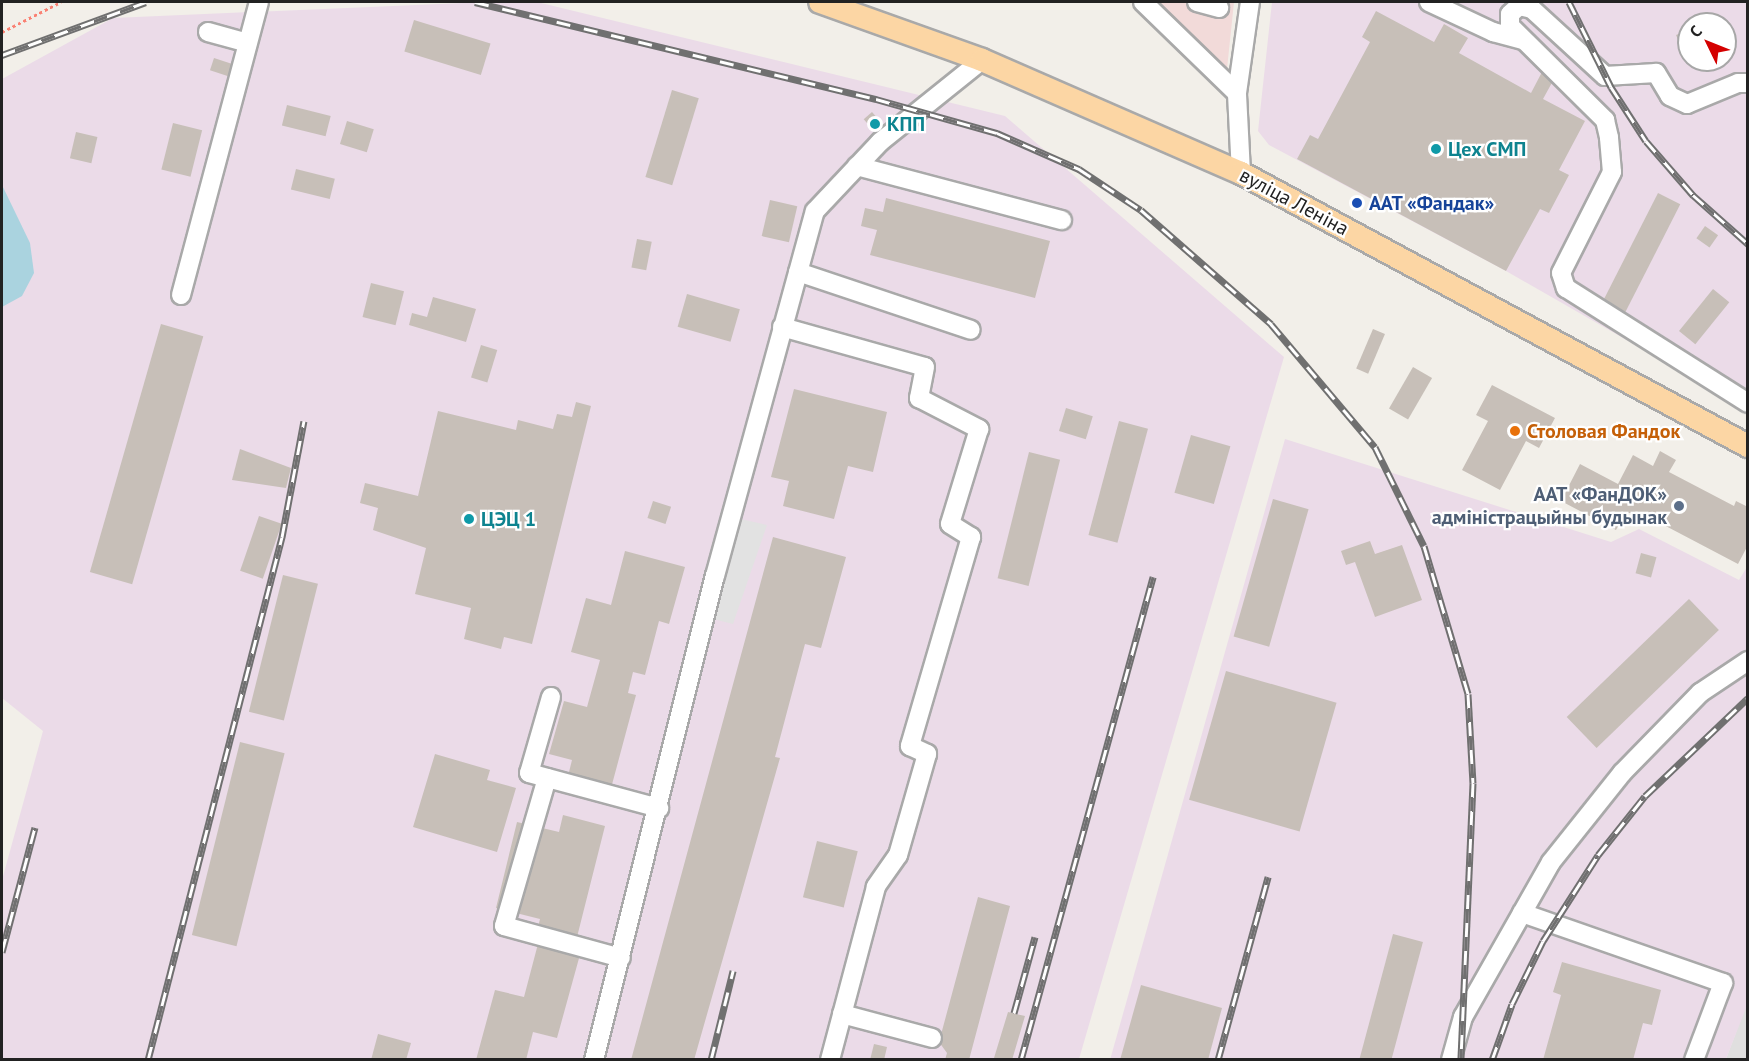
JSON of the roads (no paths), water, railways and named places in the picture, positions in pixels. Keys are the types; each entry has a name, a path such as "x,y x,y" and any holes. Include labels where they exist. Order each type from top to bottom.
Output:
{"main road":[{"name":"вуліца Леніна","path":"820,2 982,60 1241,172 1748,446"}],"street":[{"path":"181,295 259,2"},
{"path":"1143,2 1238,93"},
{"path":"1197,2 1219,8"},
{"path":"1241,172 1238,93 1250,2"},
{"path":"1429,2 1493,32 1525,40"},
{"path":"1748,84 1738,82 1687,104 1670,96 1656,73 1605,76 1532,9 1519,6 1510,14 1510,26 1605,120 1609,138 1612,172 1561,273 1566,288 1748,403"},
{"path":"208,32 248,43"},
{"path":"594,1059 659,808 715,576 815,211 880,142 982,60"},
{"path":"857,166 1062,220"},
{"path":"798,272 971,330"},
{"path":"783,327 925,367 919,398 979,429 950,524 971,537 910,746 927,754 898,855 876,887 830,1059"},
{"path":"1451,1059 1463,1017 1551,862 1622,773 1700,693 1748,661"},
{"path":"551,697 529,773 659,808"},
{"path":"547,778 504,926 621,958"},
{"path":"1522,913 1723,983 1695,1059"},
{"path":"842,1014 932,1038"}],"water":[{"path":"2,185 30,243 34,273 22,296 2,307"}],"railway":[{"path":"2,55 146,2"},
{"path":"475,2 876,99 997,133 1079,169 1141,210 1271,324 1375,447 1424,546 1468,694 1473,783 1461,1060"},
{"path":"1569,2 1611,87 1646,141 1693,195 1748,244"},
{"path":"148,1060 282,537 304,421"},
{"path":"1021,1060 1153,577"},
{"path":"1492,1060 1512,1004 1543,941 1598,855 1645,796 1748,698"},
{"path":"2,952 35,827"},
{"path":"1218,1060 1268,877"},
{"path":"1014,1013 1035,937"},
{"path":"711,1060 733,971"}],"place":[{"name":"КПП","path":"875,124"},
{"name":"Цех СМП","path":"1436,149"},
{"name":"ААТ «Фандак»","path":"1357,203"},
{"name":"Столовая Фандок","path":"1515,431"},
{"name":"ААТ «ФанДОК» адміністрацыйны будынак","path":"1679,506"},
{"name":"ЦЭЦ 1","path":"469,519"}]}
